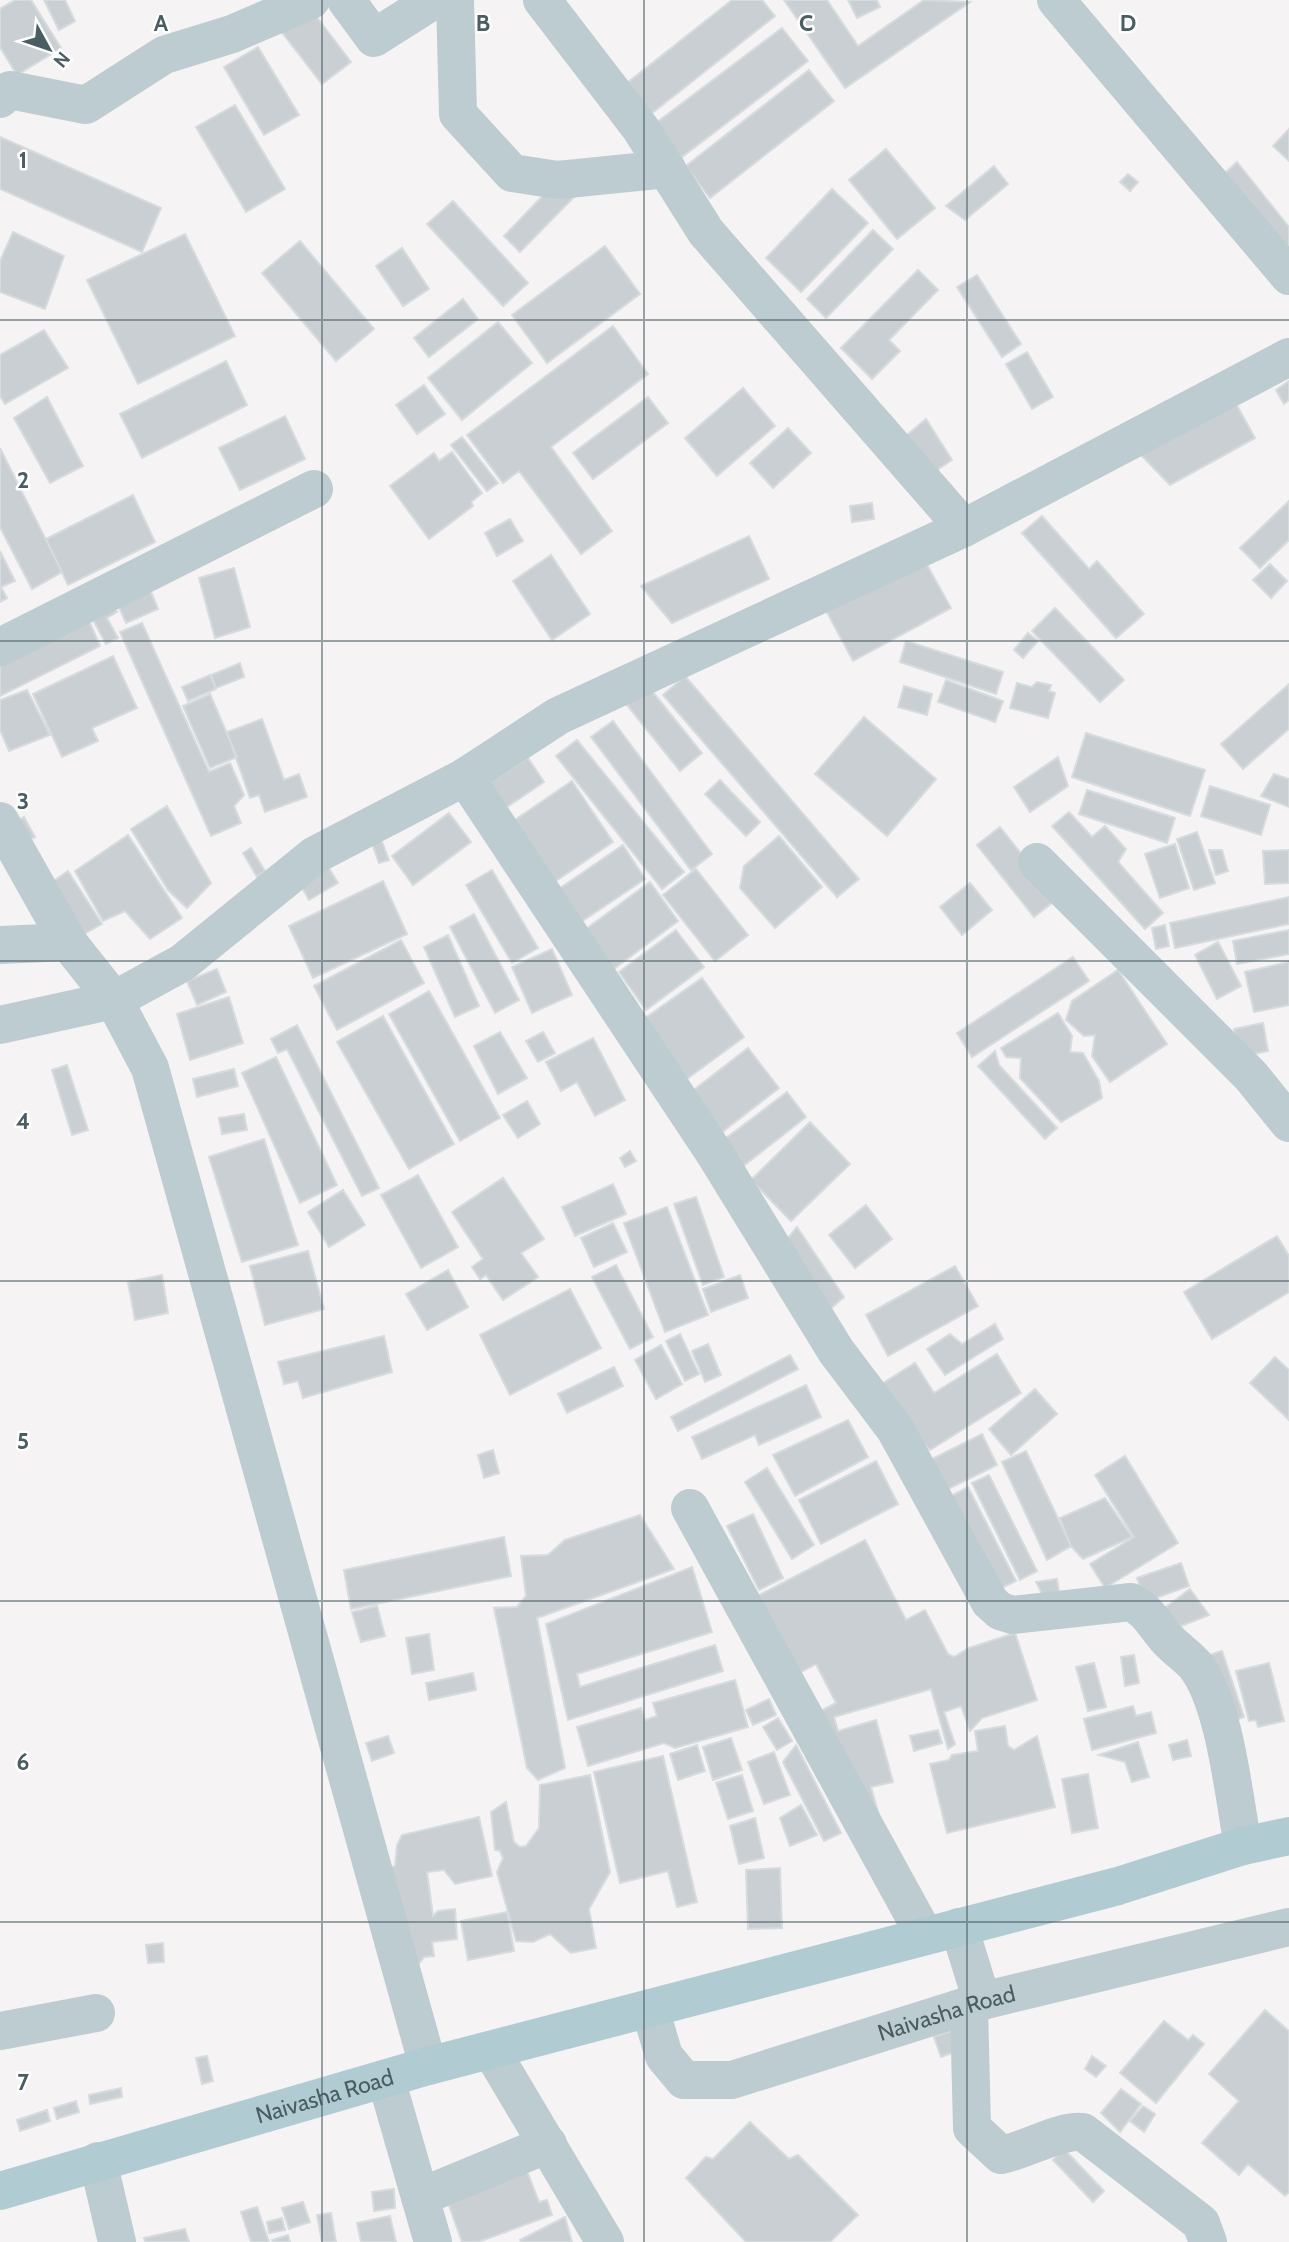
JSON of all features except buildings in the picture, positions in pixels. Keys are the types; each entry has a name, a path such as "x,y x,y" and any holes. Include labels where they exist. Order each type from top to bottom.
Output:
{"main road":[{"name":"Naivasha Road","path":"0,2191 428,2066 1118,1886 1243,1846 1289,1836"}],"street":[{"path":"0,99 10,90 86,105 164,55 232,34 311,0"},
{"path":"346,0 374,38 434,0"},
{"path":"455,0 458,114 512,173 558,180 667,169"},
{"path":"542,0 641,129 706,232 964,528"},
{"path":"1056,0 1289,276"},
{"path":"0,1025 114,1000 182,963 315,855 465,777 558,716 964,528 1289,357"},
{"path":"0,647 314,489"},
{"path":"465,777 715,1154 836,1351 895,1429 990,1602 1000,1611 1013,1615 1131,1602 1142,1608 1167,1639 1195,1665 1206,1684 1221,1727 1243,1846"},
{"path":"0,821 68,942 114,1000 150,1068 428,2066"},
{"path":"1037,863 1251,1076 1289,1123"},
{"path":"0,945 68,942"},
{"path":"1251,1076 1289,1072"},
{"path":"690,1508 942,1932 975,2004 972,2128 1001,2155 1025,2151 1069,2130 1083,2132 1201,2223 1208,2242"},
{"name":"Naivasha Road","path":"650,2008 663,2056 684,2080 733,2080 975,2004 1289,1927"},
{"path":"0,2031 96,2013"},
{"path":"491,2050 606,2242"},
{"path":"386,2079 433,2242"},
{"path":"420,2197 548,2144"},
{"path":"98,2161 117,2242"}]}
